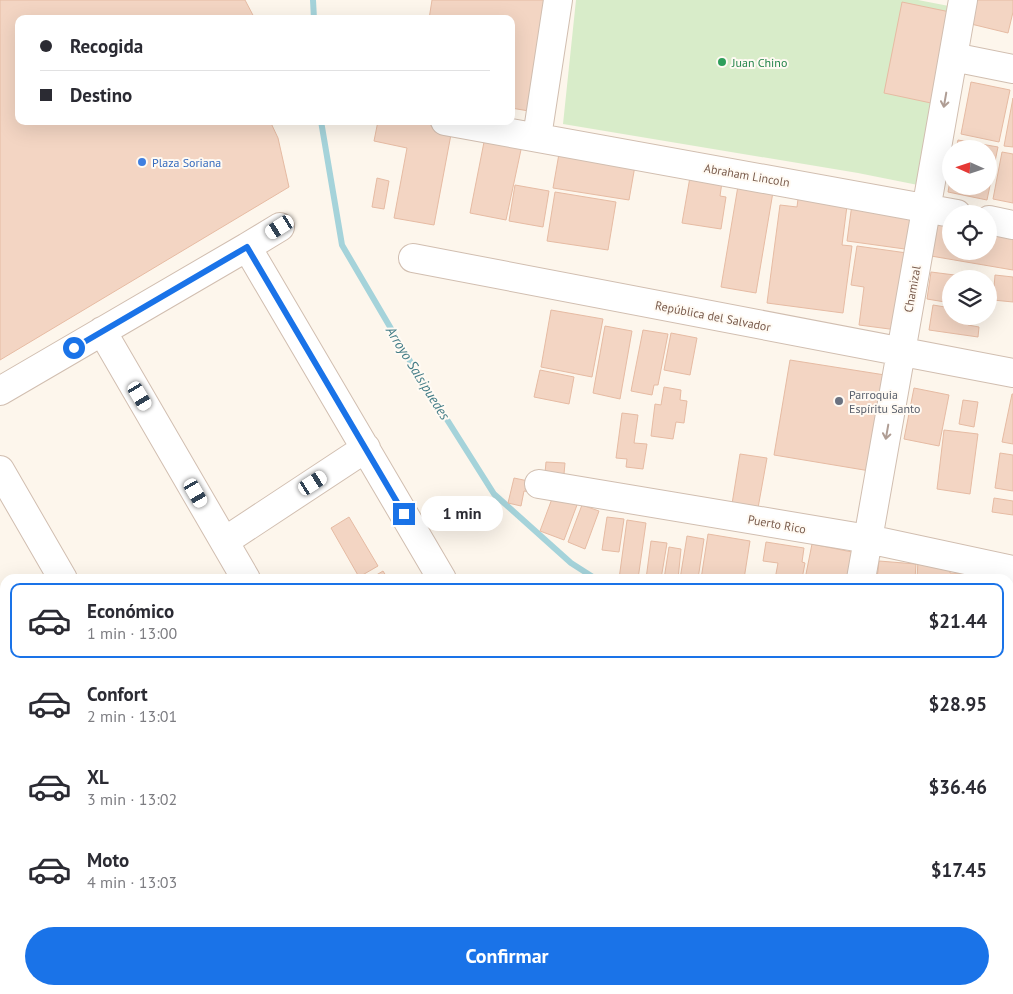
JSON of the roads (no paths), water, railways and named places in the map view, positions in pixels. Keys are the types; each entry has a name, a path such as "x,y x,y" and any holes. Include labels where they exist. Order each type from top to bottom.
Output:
{"street":[{"path":"537,137 558,0"},
{"name":"Chamizal","path":"862,574 963,0"},
{"path":"953,57 1013,69"},
{"name":"Abraham Lincoln","path":"468,125 942,211"},
{"path":"997,222 1013,225"},
{"path":"0,391 280,227"},
{"path":"247,247 439,574"},
{"name":"República del Salvador","path":"413,258 1013,374"},
{"path":"102,331 243,574"},
{"path":"225,542 366,448"},
{"path":"0,470 60,574"},
{"name":"Puerto Rico","path":"539,484 868,539 1013,570"}],"waterway":[{"name":"Arroyo Salsipuedes","path":"313,0 314,15"},
{"name":"Arroyo Salsipuedes","path":"322,125 342,245 410,361 494,494 571,563 588,574"}],"place":[{"name":"Juan Chino","path":"722,62"},
{"name":"Plaza Soriana","path":"142,162"},
{"name":"Parroquia Espíritu Santo","path":"839,401"}]}
